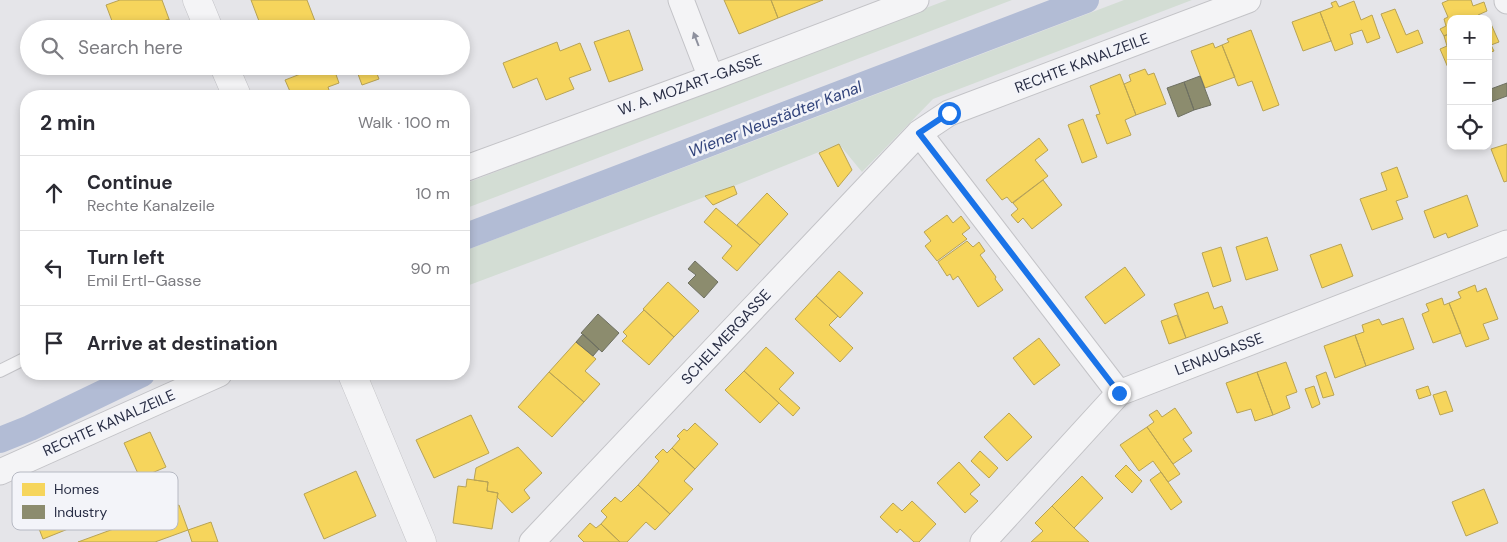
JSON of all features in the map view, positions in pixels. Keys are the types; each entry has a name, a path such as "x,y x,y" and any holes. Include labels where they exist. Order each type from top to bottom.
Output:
{"street":[{"path":"197,0 205,20"},
{"path":"681,0 711,78"},
{"name":"W. A. MOZART-GASSE","path":"470,167 916,0"},
{"name":"RECHTE KANALZEILE","path":"919,133 949,113 1248,0"},
{"path":"228,75 234,90"},
{"path":"919,133 1119,393"},
{"name":"SCHELMERGASSE","path":"532,542 919,133"},
{"name":"LENAUGASSE","path":"983,542 1119,393 1507,243"},
{"name":"RECHTE KANALZEILE","path":"0,472 206,380"},
{"path":"354,380 422,542"}],"lane":[{"path":"0,371 20,361"}],"shaded area":[{"path":"947,0 1012,0 470,207 470,182"},
{"path":"1124,0 1192,0 933,99 862,172 839,144 734,186 470,285 470,249"}],"building: Homes":[{"path":"120,0 162,0 169,19 112,20 106,5"},
{"path":"251,0 307,0 315,20 259,20"},
{"path":"724,0 771,0 778,18 739,34"},
{"path":"771,0 823,0 778,18"},
{"path":"1449,0 1471,0 1473,6 1484,2 1487,11 1478,15 1447,15 1442,3"},
{"path":"1336,1 1339,7 1354,1 1361,20 1372,15 1380,38 1367,43 1362,30 1350,34 1353,44 1335,51 1320,12 1333,7 1331,3"},
{"path":"1395,9 1406,35 1418,30 1423,43 1397,53 1381,14"},
{"path":"1320,12 1331,41 1303,51 1292,22"},
{"path":"1447,18 1447,35 1444,36 1440,29 1446,26 1444,19"},
{"path":"1492,26 1499,42 1492,45"},
{"path":"629,30 643,70 609,82 594,42"},
{"path":"1251,30 1279,105 1263,111 1252,81 1238,86 1222,45 1229,42 1227,39"},
{"path":"1447,35 1447,46 1444,36"},
{"path":"557,42 560,51 580,43 591,70 569,78 574,89 546,100 537,78 513,88 503,63"},
{"path":"1213,43 1215,48 1222,45 1235,77 1205,88 1191,51"},
{"path":"1447,46 1447,65 1440,49"},
{"path":"1145,69 1148,75 1154,73 1166,104 1136,115 1124,84 1131,81 1129,75"},
{"path":"1120,74 1136,115 1125,120 1131,135 1107,144 1096,115 1100,114 1090,86"},
{"path":"298,75 336,75 339,83 328,87 329,90 289,90 285,80"},
{"path":"358,75 377,75 379,79 362,85"},
{"path":"1083,119 1097,157 1082,163 1068,125"},
{"path":"1039,138 1048,150 1035,160 1048,176 1012,203 1007,197 1002,200 986,180"},
{"path":"839,144 852,170 838,187 819,153"},
{"path":"1507,144 1507,181 1504,182 1492,149"},
{"path":"1397,167 1408,197 1396,201 1403,219 1372,230 1360,199 1387,190 1381,173"},
{"path":"1043,180 1062,205 1032,229 1023,218 1018,223 1011,215 1018,209 1013,203"},
{"path":"734,186 737,194 713,205 705,196"},
{"path":"767,193 788,214 760,245 737,225"},
{"path":"1467,195 1478,226 1448,238 1446,233 1434,238 1424,211"},
{"path":"716,208 760,245 737,271 722,258 732,246 704,222"},
{"path":"947,215 953,223 961,216 970,228 962,234 967,239 937,261 925,246 931,241 924,232"},
{"path":"1267,237 1278,270 1246,280 1236,247"},
{"path":"967,241 973,247 979,242 985,251 980,255 1003,290 978,307 958,276 953,280 950,274 947,276 938,262"},
{"path":"1341,244 1353,276 1322,288 1310,255"},
{"path":"1221,247 1231,281 1213,287 1202,253"},
{"path":"1125,267 1145,295 1105,324 1085,297"},
{"path":"839,271 863,293 840,318 816,296"},
{"path":"668,282 699,311 674,337 643,309"},
{"path":"1475,285 1477,292 1486,288 1498,319 1483,324 1489,339 1466,347 1449,303 1461,298 1458,292"},
{"path":"1208,292 1214,309 1222,306 1228,323 1186,338 1174,304"},
{"path":"816,296 838,316 829,325 853,348 840,362 795,319"},
{"path":"1442,298 1444,305 1449,303 1461,333 1433,343 1422,314 1429,311 1426,304"},
{"path":"644,310 674,337 649,365 622,341 627,336 623,332"},
{"path":"1177,315 1186,338 1169,344 1161,321"},
{"path":"1403,318 1414,349 1366,366 1355,335 1364,332 1362,325 1379,319 1382,325"},
{"path":"1355,335 1366,366 1335,378 1324,346"},
{"path":"1039,338 1060,365 1034,385 1013,358"},
{"path":"576,342 596,359 585,371 600,384 584,402 549,372"},
{"path":"766,347 794,373 779,389 800,408 793,416 744,371"},
{"path":"1286,362 1297,392 1286,396 1290,408 1273,415 1257,372"},
{"path":"744,371 779,403 760,423 725,390"},
{"path":"549,372 584,402 552,437 518,407"},
{"path":"1257,372 1273,415 1255,421 1251,409 1237,413 1226,383"},
{"path":"1326,372 1334,395 1323,398 1316,376"},
{"path":"1314,386 1320,404 1312,408 1305,389"},
{"path":"1428,386 1431,395 1419,399 1416,390"},
{"path":"1446,391 1453,411 1440,415 1433,395"},
{"path":"1175,408 1192,433 1183,439 1192,451 1173,464 1147,427 1154,422 1149,415 1157,410 1162,417"},
{"path":"1009,413 1032,437 1007,461 984,437"},
{"path":"471,415 489,453 434,478 416,440"},
{"path":"695,423 718,444 695,469 672,448 680,439 677,436 684,429 687,431"},
{"path":"1147,427 1180,474 1168,482 1153,461 1139,471 1120,445"},
{"path":"150,432 166,467 154,472 137,472 124,443"},
{"path":"518,447 542,473 524,490 530,498 512,513 497,497 498,493 487,491 488,482 474,480 476,468"},
{"path":"672,448 695,469 684,481 693,489 670,514 638,485 659,461 655,457 663,449 667,453"},
{"path":"980,451 998,468 989,478 971,461"},
{"path":"959,462 980,485 970,494 978,501 965,513 937,483"},
{"path":"1126,465 1142,481 1132,493 1115,476"},
{"path":"356,471 376,516 324,539 304,494"},
{"path":"1161,472 1182,502 1171,510 1150,480"},
{"path":"1082,476 1103,498 1074,528 1052,506"},
{"path":"467,479 488,482 487,491 498,493 492,529 453,523 458,486 466,487"},
{"path":"638,485 670,514 655,530 646,522 627,542 620,542 601,524 607,517 601,511 615,497 621,502"},
{"path":"1484,489 1498,523 1466,536 1452,502"},
{"path":"912,501 936,524 919,542 914,542 900,529 897,533 880,517 893,503 902,511"},
{"path":"178,505 188,530 155,542 78,542 111,530 178,530"},
{"path":"1052,506 1089,542 1031,542 1043,531 1035,523"},
{"path":"211,522 218,542 192,542 188,530"},
{"path":"590,523 596,528 601,524 620,542 584,542 578,536"},
{"path":"39,530 66,530 43,539"}],"building: Industry":[{"path":"1200,76 1211,105 1194,110 1184,82"},
{"path":"1184,82 1194,110 1178,117 1167,88"},
{"path":"1507,83 1507,96 1492,102 1492,89"},
{"path":"695,261 718,282 704,298 688,283 696,275 688,269"},
{"path":"598,314 619,333 602,352 581,333"},
{"path":"583,334 599,349 593,356 576,342"}],"waterway":[{"name":"Wiener Neustädter Kanal","path":"470,235 1086,0"},
{"name":"Wiener Neustädter Kanal","path":"0,440 30,428 130,380"}],"route":[{"path":"949,113 919,133 1119,393"}]}
